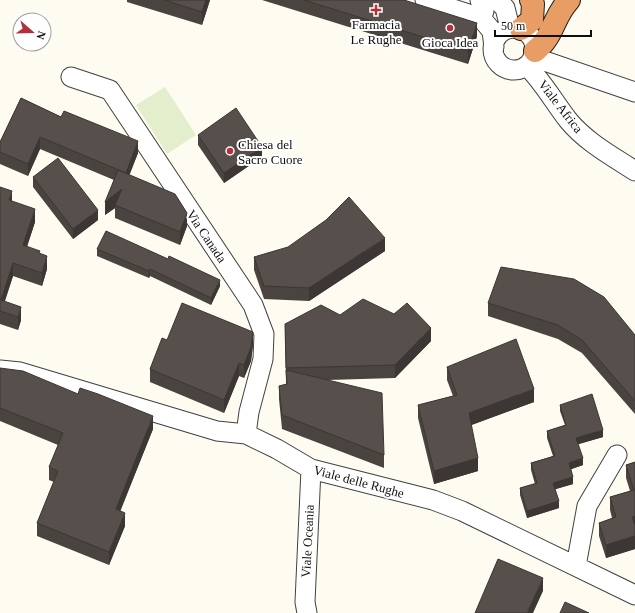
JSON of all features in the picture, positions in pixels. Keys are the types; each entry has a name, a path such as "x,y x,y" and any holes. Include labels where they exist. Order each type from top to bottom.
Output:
{"highway":[{"path":"512,29 532,20 533,4 531,0"},
{"path":"532,58 546,42 560,10 569,0"}],"street":[{"path":"425,0 486,7 494,47"},
{"name":"Viale Africa","path":"486,7 505,8 512,29 533,40 532,58 541,80 568,120 589,141 635,171"},
{"path":"494,47 497,37 512,29"},
{"name":"Viale Africa","path":"494,47 495,56 502,66 516,70 532,58"},
{"name":"Viale Africa","path":"532,58 635,92"},
{"name":"Via Canada","path":"71,78 110,90 253,305 264,334 263,359 249,412 246,434"},
{"name":"Viale delle Rughe","path":"0,370 20,372 218,431 246,434 278,449 311,469 433,500 462,512 635,594"},
{"path":"576,566 587,506 617,455"},
{"name":"Viale Oceania","path":"306,613 305,602 311,469"}],"green space":[{"path":"165,87 196,135 167,154 136,105"}],"building":[{"path":"164,0 206,0 202,12"},
{"path":"304,0 404,0 477,23 468,51"},
{"path":"21,98 61,117 64,111 138,141 126,173 40,137 28,164 0,152 0,142"},
{"name":"Chiesa del Sacro Cuore","path":"236,108 262,147 224,173 198,135"},
{"path":"58,158 98,210 73,229 33,177"},
{"path":"118,170 175,194 187,213 180,232 115,205 122,189 105,202"},
{"path":"0,187 12,191 9,200 35,209 23,245 40,251 39,253 47,256 42,273 13,263 1,300 21,307 18,317 0,311"},
{"path":"349,197 385,238 309,288 264,286 254,257 288,247 326,220"},
{"path":"106,231 168,259 169,256 220,280 211,298 150,269 149,271 97,249"},
{"path":"501,267 574,279 604,297 635,335 635,401 582,340 558,325 488,303"},
{"path":"363,299 394,314 407,303 431,328 395,365 286,368 285,324 321,305 340,315"},
{"path":"182,303 253,332 251,347 244,365 239,363 224,400 150,369 162,338 167,340"},
{"path":"516,339 534,389 469,413 478,458 434,471 418,405 457,395 447,367"},
{"path":"0,368 23,371 78,394 80,388 153,416 116,509 125,513 109,552 37,523 58,471 49,467 63,433 0,408"},
{"path":"286,370 382,393 384,455 282,415 279,386 287,384"},
{"path":"592,394 603,430 576,438 583,458 569,463 573,477 553,483 559,501 527,511 520,488 537,483 531,463 555,456 547,431 566,425 560,405"},
{"path":"635,462 635,516 632,517 635,525 635,536 606,545 599,523 616,517 610,497 634,490 626,465"},
{"path":"498,559 543,578 527,613 475,613"},
{"path":"565,602 589,613 560,613"}],"place":[{"name":"Farmacia Le Rughe","path":"376,10"},
{"name":"Gioca Idea","path":"450,28"},
{"name":"Chiesa del Sacro Cuore","path":"230,151"}]}
